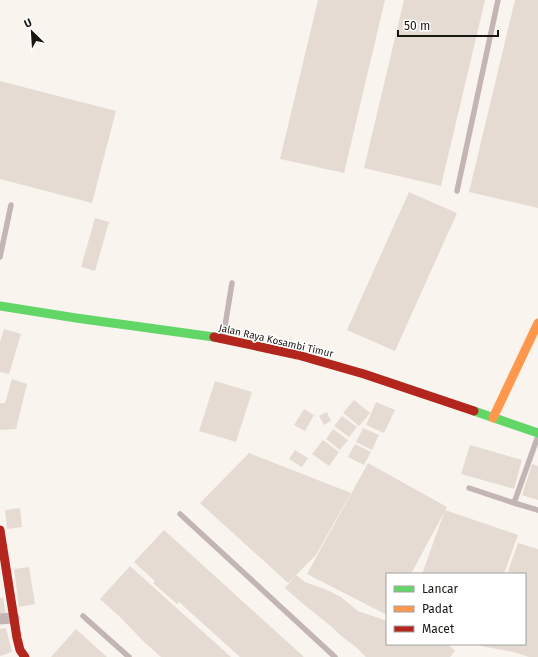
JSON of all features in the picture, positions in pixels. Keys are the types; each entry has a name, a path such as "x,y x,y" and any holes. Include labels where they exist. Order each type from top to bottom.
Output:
{"main road":[{"name":"Jalan Raya Kosambi Timur","path":"0,306 223,338 298,355 364,374 538,433"},
{"path":"493,418 538,323"},
{"path":"0,536 19,645 25,657"}],"street":[{"path":"0,619 14,618"}],"lane":[{"path":"457,191 498,0"},
{"path":"0,257 11,205"},
{"path":"223,338 232,283"},
{"path":"514,503 538,436"},
{"path":"531,455 538,457"},
{"path":"469,488 538,510"},
{"path":"180,514 334,657"},
{"path":"83,616 128,657"}],"building":[{"path":"318,0 385,0 344,173 280,159"},
{"path":"404,0 485,0 441,186 364,168"},
{"path":"515,0 538,0 538,208 469,192"},
{"path":"0,81 116,111 92,203 0,179"},
{"path":"409,192 457,213 395,351 347,330"},
{"path":"95,218 109,222 95,271 81,267"},
{"path":"4,329 21,334 9,374 0,372 0,342"},
{"path":"12,379 27,384 16,429 0,430 0,403 5,403"},
{"path":"215,381 252,392 236,442 199,431"},
{"path":"354,400 370,413 359,426 343,413"},
{"path":"376,402 395,410 384,433 366,425"},
{"path":"304,409 314,415 305,431 294,425"},
{"path":"327,412 331,421 324,425 319,416"},
{"path":"342,416 357,427 349,437 334,426"},
{"path":"363,428 379,435 372,450 356,442"},
{"path":"333,429 348,440 340,450 326,439"},
{"path":"323,440 339,452 329,466 312,454"},
{"path":"355,444 371,452 364,465 348,457"},
{"path":"470,445 522,460 514,489 461,474"},
{"path":"295,450 308,458 302,467 289,459"},
{"path":"249,453 351,493 316,555 288,583 200,503"},
{"path":"368,463 447,507 412,573 386,573 386,614 307,574"},
{"path":"532,464 538,466 538,500 522,495"},
{"path":"20,508 22,527 7,529 5,510"},
{"path":"445,510 518,535 504,573 422,573"},
{"path":"164,530 304,657 240,657 179,602 177,604 153,583 155,581 134,562"},
{"path":"518,543 538,549 538,657 529,657 513,652 481,646 526,645 526,573 507,573"},
{"path":"130,566 231,657 161,657 143,641 100,599"},
{"path":"29,567 35,604 19,607 14,569"},
{"path":"296,575 305,582 341,597 358,611 386,621 386,645 449,645 455,651 450,657 366,657 285,588"},
{"path":"0,598 3,598 6,614 0,616"},
{"path":"6,628 12,652 0,656 0,629"},
{"path":"76,629 97,648 107,657 51,657"}],"traffic: fast":[{"path":"0,306 214,337"},
{"path":"474,411 538,433"}],"traffic: slow":[{"path":"493,418 538,323"}],"traffic: jam":[{"path":"214,337 298,355 364,374 474,411"},
{"path":"0,530 17,638 20,650 25,657"}]}
